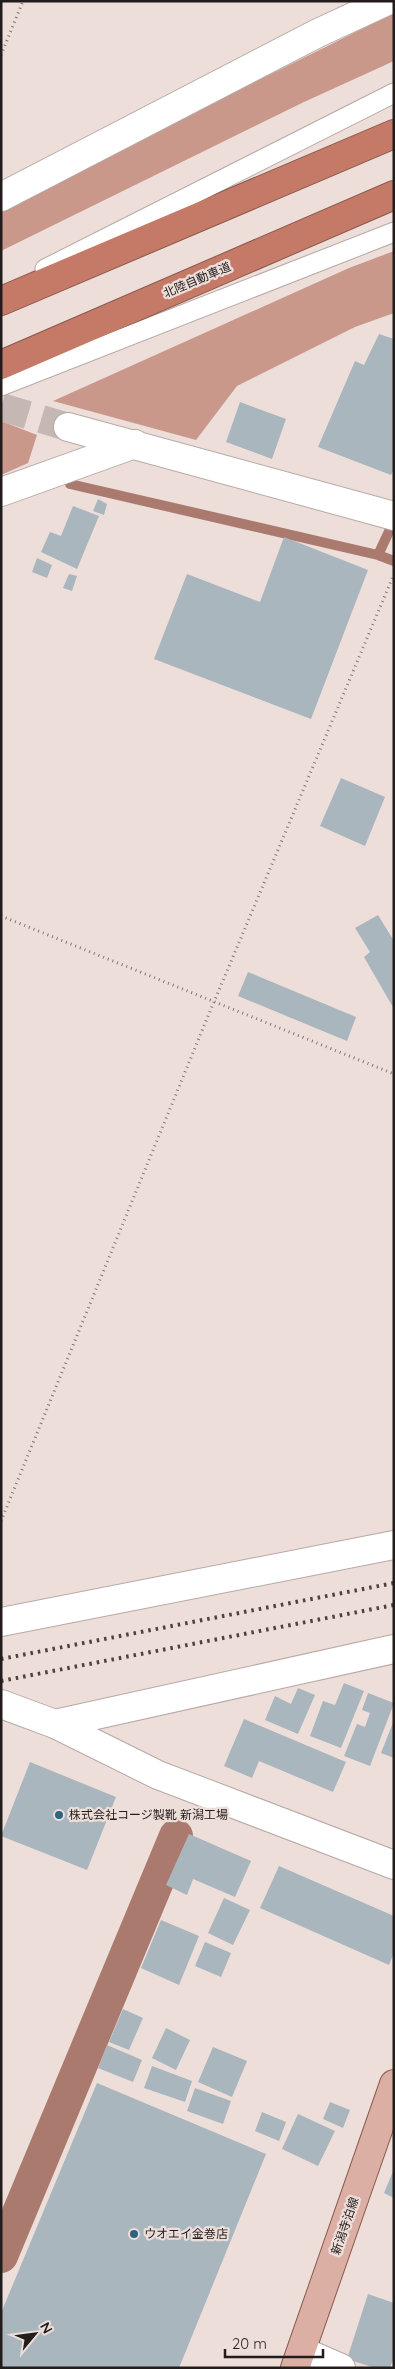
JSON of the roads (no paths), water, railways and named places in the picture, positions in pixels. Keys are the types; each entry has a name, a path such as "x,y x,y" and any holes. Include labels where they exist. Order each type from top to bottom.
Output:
{"highway":[{"path":"1,301 394,134"},
{"name":"北陸自動車道","path":"1,365 394,194"}],"main road":[{"name":"新潟寺泊線","path":"299,2359 394,2084"}],"street":[{"path":"1,197 318,33 387,1"},
{"path":"68,427 394,516"},
{"path":"1,492 135,444"},
{"path":"1,1622 394,1545"},
{"path":"55,1724 394,1649"},
{"path":"1,1704 55,1724 158,1775 394,1865"},
{"path":"299,2359 341,2368"}],"lane":[{"path":"1,292 394,93"},
{"path":"1,386 394,232"}],"waterway":[{"path":"70,484 378,555 394,561"},
{"path":"378,555 394,521"},
{"path":"1,2256 176,1836"}],"tunnel":[{"path":"1,407 68,427"}],"railway":[{"path":"1,1659 394,1583"},
{"path":"1,1681 394,1605"}],"place":[{"name":"株式会社コージ製靴 新潟工場","path":"59,1815"},
{"name":"ウオエイ金巻店","path":"134,2234"}]}
